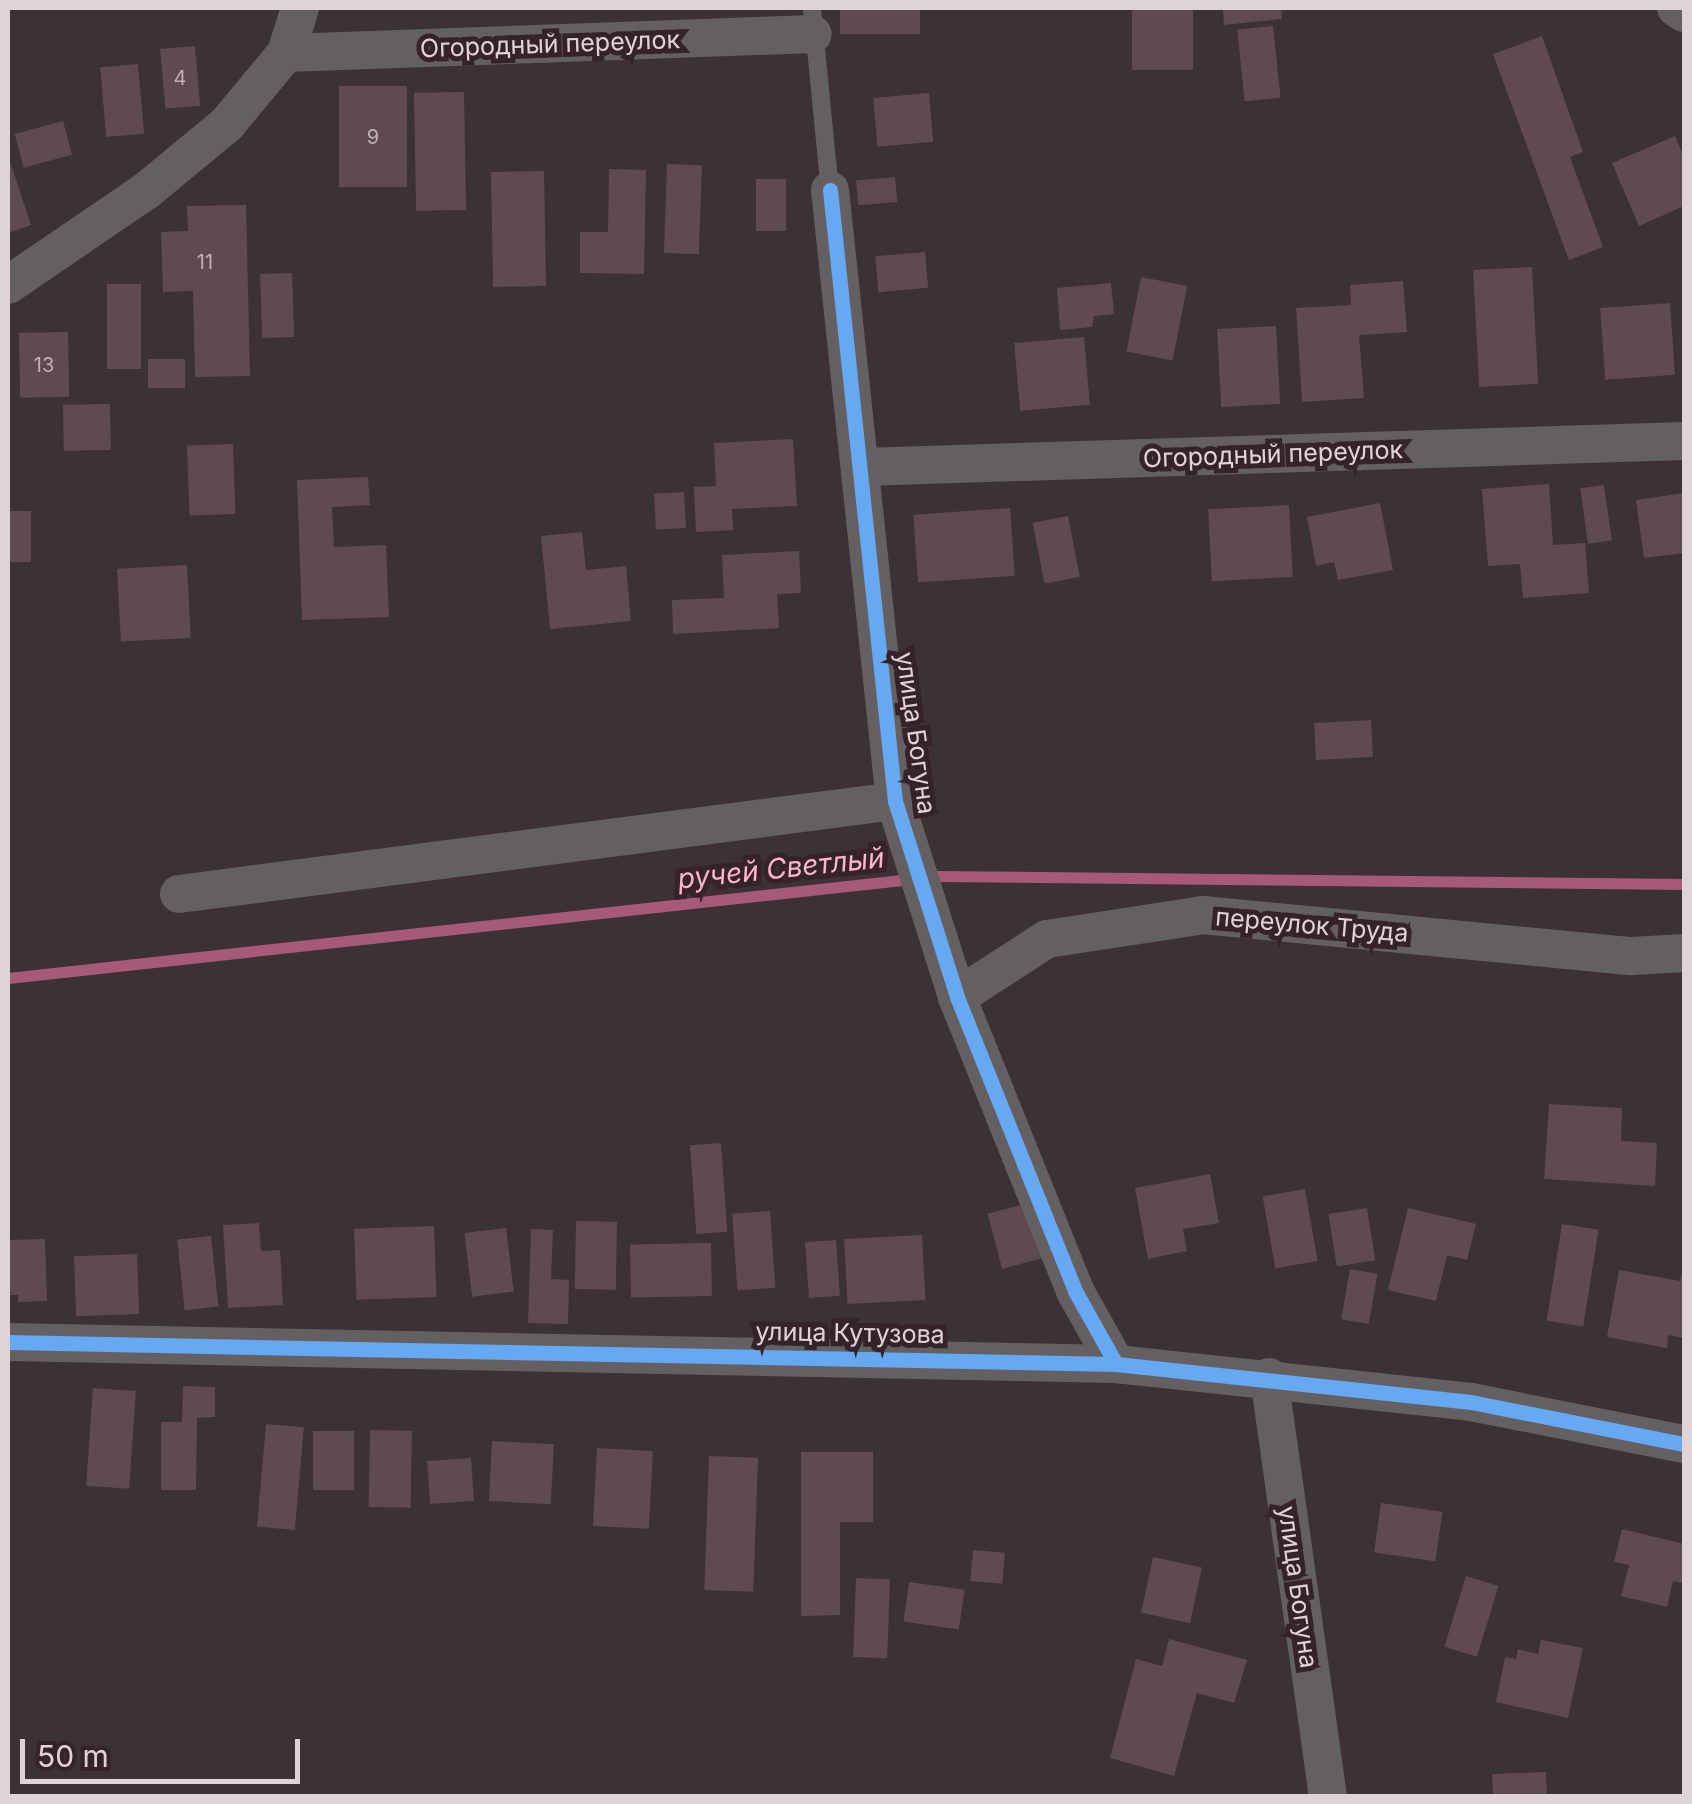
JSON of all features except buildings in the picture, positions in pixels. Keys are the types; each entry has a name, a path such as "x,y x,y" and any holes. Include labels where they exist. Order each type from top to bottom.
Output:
{"street":[{"path":"8,286 146,190 213,135 286,53 300,8"},
{"path":"1676,8 1684,13"},
{"name":"Огородный переулок","path":"286,53 813,21"},
{"name":"улица Богуна","path":"830,190 895,801 958,997 1075,1291 1116,1364"},
{"name":"Огородный переулок","path":"862,467 1684,441"},
{"name":"улица Богуна","path":"179,894 895,801"},
{"name":"переулок Труда","path":"958,997 1046,939 1203,915 1631,956 1684,953"},
{"name":"улица Кутузова","path":"8,1342 1116,1364 1269,1377 1471,1402 1684,1444"},
{"name":"улица Богуна","path":"1269,1377 1328,1796"}],"lane":[{"name":"улица Богуна","path":"813,21 830,190"}],"waterway":[{"name":"ручей Светлый","path":"8,978 938,876 1684,884"}],"cycle path":[{"path":"830,190 895,801 957,997 1075,1291 1116,1364"},
{"path":"8,1342 1116,1364 1471,1402 1684,1444"}]}
